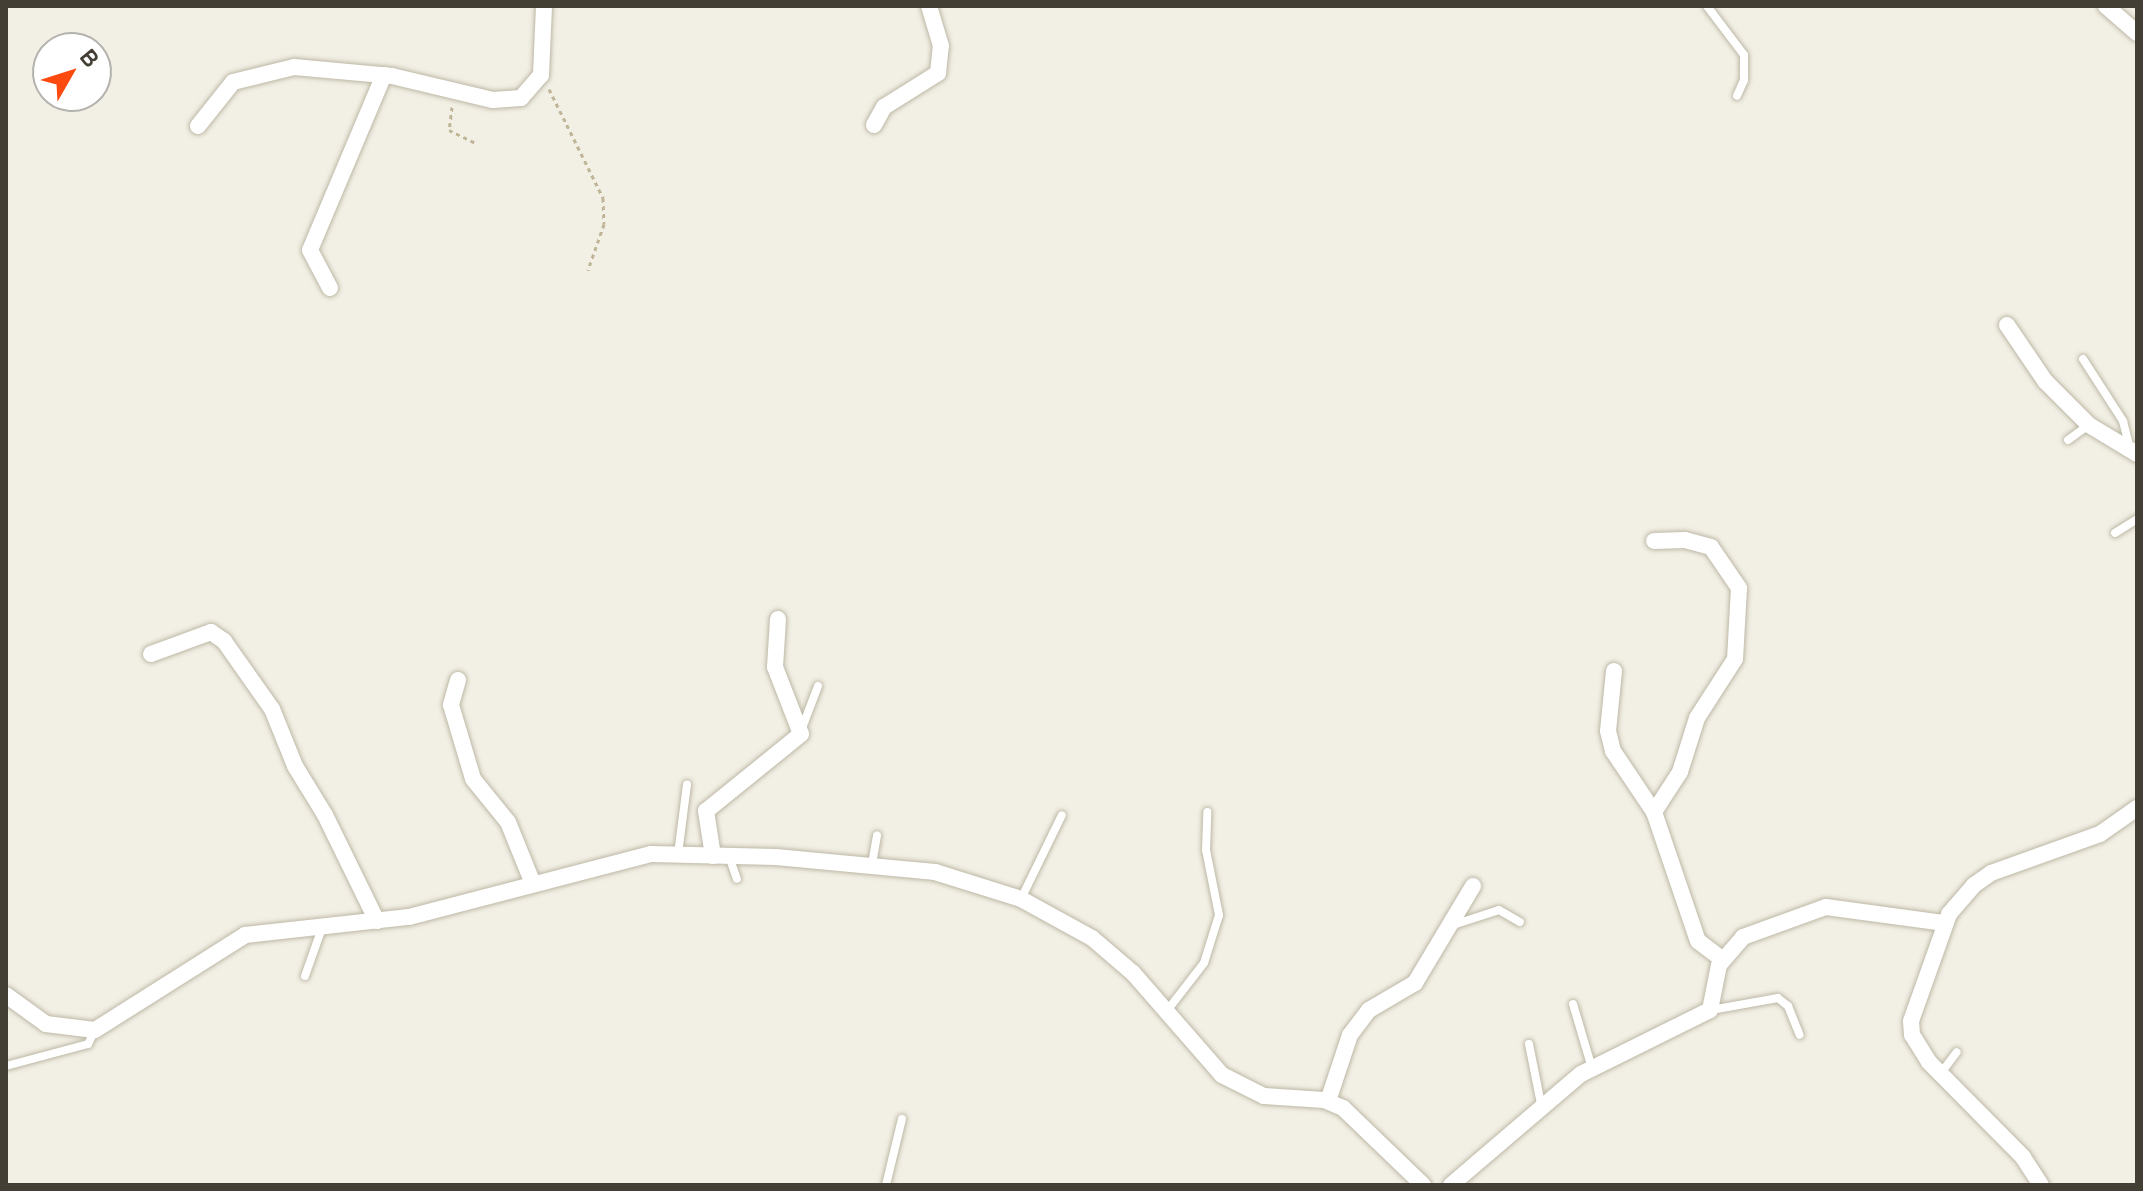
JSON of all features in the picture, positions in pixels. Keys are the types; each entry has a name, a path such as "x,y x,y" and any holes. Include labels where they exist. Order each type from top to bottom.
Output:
{"street":[{"path":"198,126 222,91 245,75 306,66 384,75 493,100 521,98 541,75 544,6"},
{"path":"874,125 884,107 938,73 941,46 929,6"},
{"path":"2106,6 2137,33"},
{"path":"330,288 310,250 384,75"},
{"path":"2007,325 2045,381 2089,425 2133,449"},
{"path":"1654,541 1685,540 1711,547 1733,574 1740,606 1733,664 1697,718 1680,772 1654,812"},
{"path":"721,856 704,820 711,805 797,740 802,728 775,667 778,619"},
{"path":"151,654 211,632 224,641 272,709 295,766 325,815 377,921"},
{"path":"1614,671 1608,731 1613,751 1654,812 1698,941 1722,959"},
{"path":"458,680 451,705 473,779 508,822 533,884"},
{"path":"2041,1185 2023,1157 1940,1075 1918,1048 1911,1021 1945,923 1960,900 1991,873 2066,850 2134,815"},
{"path":"6,995 46,1024 95,1030 245,935 377,921 651,854 872,864 935,872 1021,899 1115,956 1207,1061 1241,1088 1264,1096 1328,1101 1351,1114 1423,1185"},
{"path":"1328,1101 1341,1055 1360,1021 1377,1004 1415,983 1473,886"},
{"path":"1451,1185 1541,1104 1592,1068 1710,1010 1722,959 1743,937 1826,907 1945,923"}],"lane":[{"path":"1707,6 1744,55 1744,80 1737,96"},
{"path":"2083,359 2123,421 2133,449"},
{"path":"2068,440 2089,425"},
{"path":"2115,533 2137,519"},
{"path":"802,728 818,686"},
{"path":"678,854 687,785"},
{"path":"1166,1013 1204,963 1219,915 1206,850 1207,812"},
{"path":"1021,899 1062,815"},
{"path":"872,864 877,835"},
{"path":"721,856 737,879"},
{"path":"1452,925 1499,910 1520,922"},
{"path":"305,976 322,928"},
{"path":"1710,1010 1778,998 1788,1006 1800,1035"},
{"path":"1573,1004 1592,1068"},
{"path":"6,1066 88,1044 95,1030"},
{"path":"1529,1044 1541,1104"},
{"path":"1940,1075 1957,1052"},
{"path":"886,1185 902,1119"}],"path":[{"path":"541,75 603,198 604,224 588,270"},
{"path":"455,92 449,130 476,143"}]}
